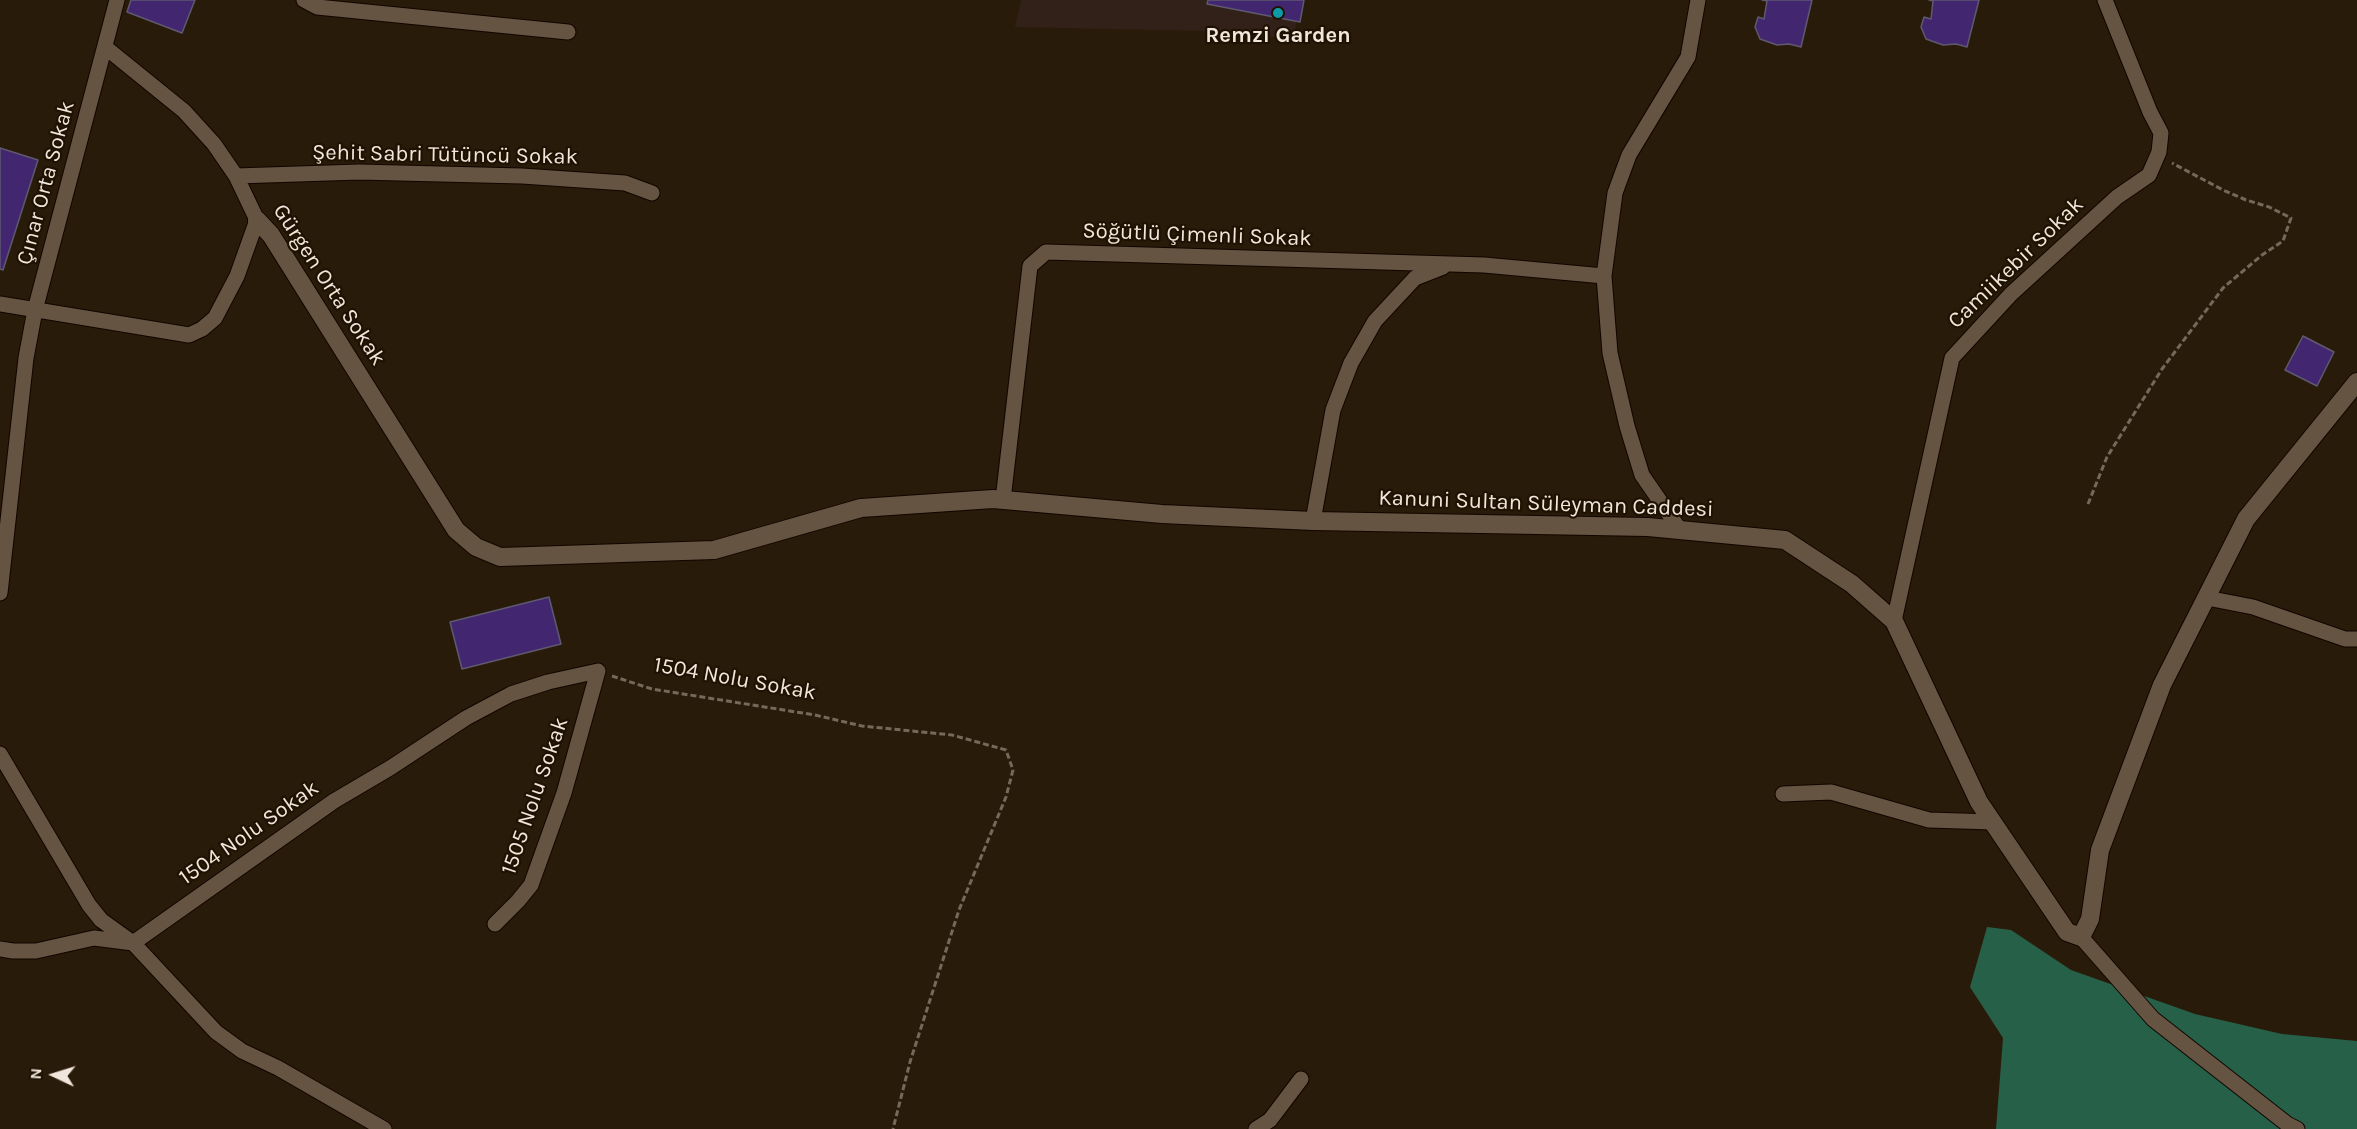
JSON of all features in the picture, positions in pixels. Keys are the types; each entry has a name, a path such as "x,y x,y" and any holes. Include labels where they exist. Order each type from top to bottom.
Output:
{"street":[{"name":"Çınar Orta Sokak","path":"0,593 26,358 35,310 117,0"},
{"path":"304,0 317,7 568,32"},
{"path":"1680,530 1642,475 1626,426 1610,353 1604,276 1615,193 1629,155 1688,57 1698,0"},
{"path":"2105,0 2161,133 2159,152"},
{"name":"Gürgen Orta Sokak","path":"105,47 184,111 214,144 236,176 257,220 271,235 456,530 476,547 500,557"},
{"name":"Camiikebir Sokak","path":"1894,621 1952,358 2011,294 2117,197 2149,175 2159,152"},
{"name":"Şehit Sabri Tütüncü Sokak","path":"236,176 359,172 522,176 625,183 652,193"},
{"path":"0,304 189,335 202,329 215,318 237,276 257,220"},
{"name":"Söğütlü Çimenli Sokak","path":"1003,500 1030,266 1046,252 1484,265 1604,276"},
{"path":"1313,521 1333,410 1351,363 1375,321 1414,279 1451,264"},
{"path":"2297,1129 2153,1019 2081,937 2090,919 2100,850 2162,685 2246,519 2357,382"},
{"name":"Kanuni Sultan Süleyman Caddesi","path":"500,557 714,550 861,508 1003,500 1162,514 1313,521 1648,527 1785,540 1852,584 1894,621 1979,802 2067,932 2081,937"},
{"path":"2207,598 2253,607 2345,639 2357,639"},
{"name":"1505 Nolu Sokak","path":"495,924 531,885 564,793 598,671"},
{"name":"1504 Nolu Sokak","path":"133,943 334,801 390,768 466,718 511,694 548,682 598,671"},
{"path":"0,754 89,905 101,920 133,943 216,1032 242,1051 278,1068 384,1129"},
{"path":"1783,794 1831,792 1929,820 1992,822"},
{"path":"0,949 36,951 94,938 133,943"},
{"path":"1256,1129 1270,1120 1301,1079"}],"path":[{"path":"2088,504 2107,457 2162,369 2223,288 2262,255 2283,241 2291,218 2269,207 2238,197 2178,168 2159,152"},
{"name":"1504 Nolu Sokak","path":"598,671 652,689 816,714 862,726 952,735 1006,750 1013,770 1006,797 959,910 910,1062 892,1129"}],"shaded area":[{"path":"1021,0 1299,0 1294,39 1206,31 1015,27"}],"green space":[{"path":"1987,927 2011,930 2071,970 2195,1014 2282,1034 2357,1041 2357,1129 1996,1129 2003,1038 1970,987"}],"building":[{"path":"131,0 195,0 182,33 127,12"},
{"name":"Remzi Garden","path":"1208,0 1304,0 1300,22 1207,4"},
{"path":"1762,0 1812,0 1801,47 1789,44 1777,45 1760,39 1755,27 1758,17 1764,19 1767,1"},
{"path":"1929,0 1979,0 1967,47 1956,44 1943,45 1926,39 1921,27 1924,17 1931,19 1933,1"},
{"path":"0,148 38,160 3,270 0,269"},
{"path":"2303,336 2334,352 2317,386 2285,370"},
{"path":"549,597 561,644 462,669 450,622"}],"place":[{"name":"Remzi Garden","path":"1278,13"}]}
